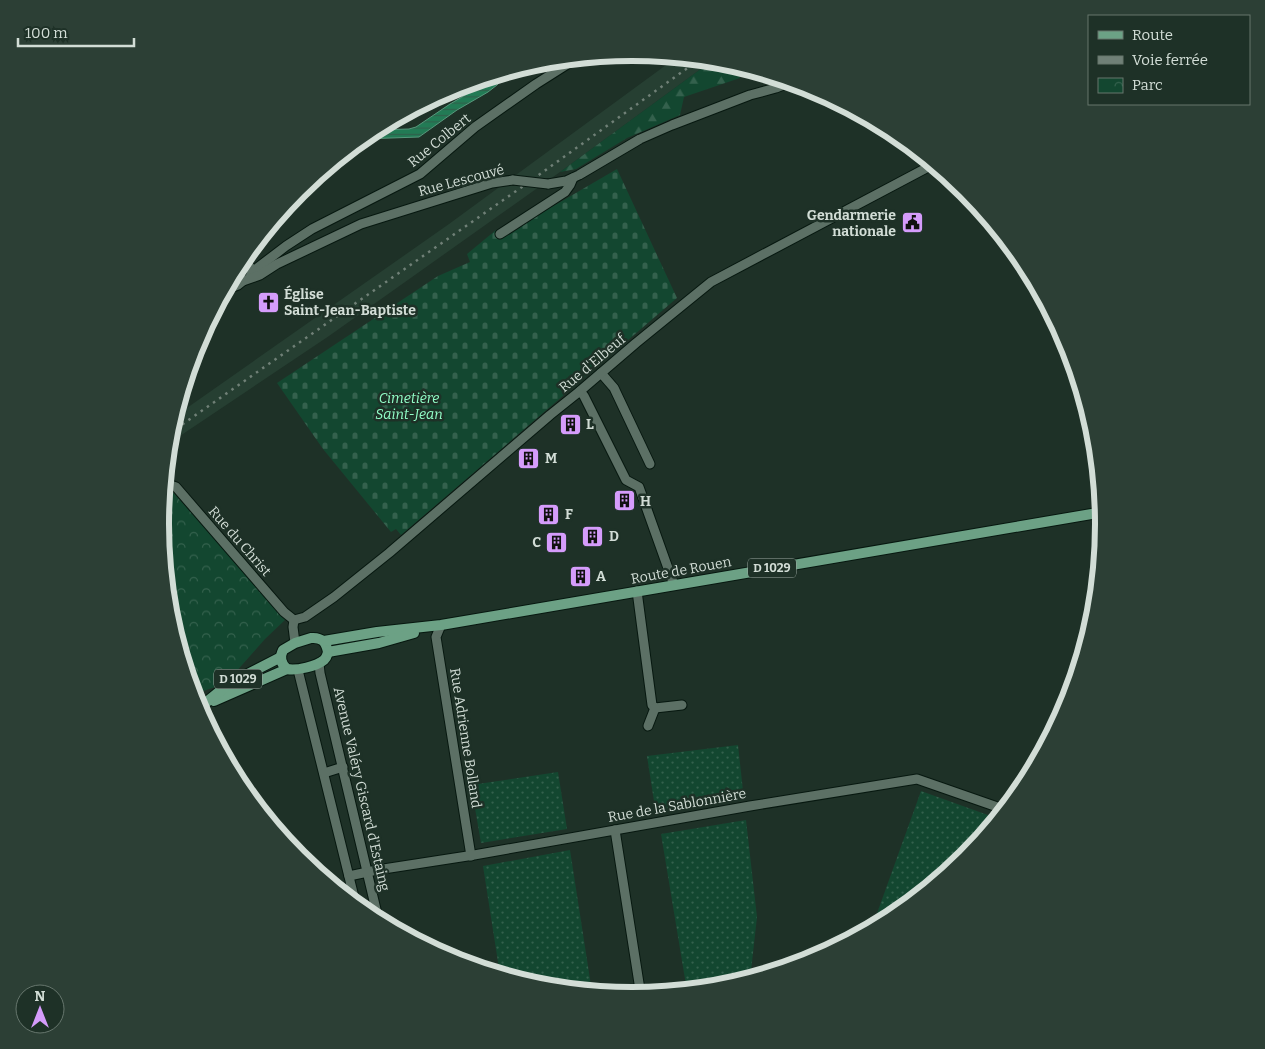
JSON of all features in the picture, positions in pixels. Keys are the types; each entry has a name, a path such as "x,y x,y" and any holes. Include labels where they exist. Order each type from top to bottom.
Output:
{"main road":[{"name":"Route de Rouen","path":"295,643 311,638 324,641 377,632 441,625 1096,513"},
{"name":"Route de Rouen","path":"328,652 379,643 441,625"},
{"path":"295,643 283,650 281,657 282,664 293,669 319,663 325,659 328,652 324,641"},
{"name":"D 1029","path":"205,703 230,683 281,657"},
{"name":"D 1029","path":"206,705 293,669"}],"street":[{"name":"Rue Colbert","path":"263,265 286,246 312,229 420,174 475,128 563,67"},
{"name":"Rue Lescouvé","path":"246,269 260,275 277,264 361,224 492,183 513,180 548,184 566,181 651,134 750,95 781,86"},
{"name":"Rue d'Elbeuf","path":"294,620 305,617 361,576 550,415 711,282 928,167"},
{"path":"500,234 565,192 573,178"},
{"name":"Rue Lescouvé","path":"263,265 277,264"},
{"path":"246,269 263,265"},
{"name":"Rue Lescouvé","path":"235,286 238,285 243,273"},
{"path":"601,373 614,388 650,464"},
{"path":"580,391 626,480 639,487 674,585"},
{"name":"Rue du Christ","path":"171,485 176,487 284,612 294,620"},
{"path":"637,591 652,704 655,708"},
{"path":"294,620 295,643"},
{"name":"Rue Adrienne Bolland","path":"441,625 436,637 471,856"},
{"name":"Avenue Valéry Giscard d'Estaing","path":"319,663 377,911"},
{"path":"293,669 324,773 353,894"},
{"path":"655,708 682,705"},
{"path":"648,726 655,708"},
{"path":"324,773 343,767"},
{"name":"Rue de la Sablonnière","path":"349,876 917,779 999,808"},
{"path":"615,830 640,988"}],"shaded area":[{"path":"669,63 704,67 560,172 329,336 177,438 184,410 449,224"},
{"path":"501,81 488,92 457,110 419,137 376,139 390,130 416,127 475,90"}],"green space":[{"path":"704,67 738,74 740,78 684,97 680,115 627,138 576,169 560,172"},
{"name":"Cimetière Saint-Jean","path":"617,169 677,298 401,535 396,529 391,532 323,449 277,383 438,276 470,262 467,254 496,230 502,236"},
{"path":"170,490 286,619 265,639 226,683 201,692 185,644 178,615 170,555"},
{"path":"738,745 744,800 656,814 647,756"},
{"path":"558,772 567,829 481,843 471,785"},
{"path":"921,791 992,817 938,873 915,892 875,919"},
{"path":"746,820 757,917 751,972 686,985 661,834"},
{"path":"570,850 591,986 542,979 499,968 483,866"}],"railway":[{"path":"180,426 529,182 692,65"}],"place":[{"name":"Gendarmerie nationale","path":"912,223"},
{"name":"Église Saint-Jean-Baptiste","path":"268,302"},
{"name":"L","path":"570,424"},
{"name":"M","path":"529,458"},
{"name":"H","path":"624,501"},
{"name":"F","path":"549,514"},
{"name":"D","path":"593,536"},
{"name":"C","path":"557,542"},
{"name":"A","path":"580,576"}]}
